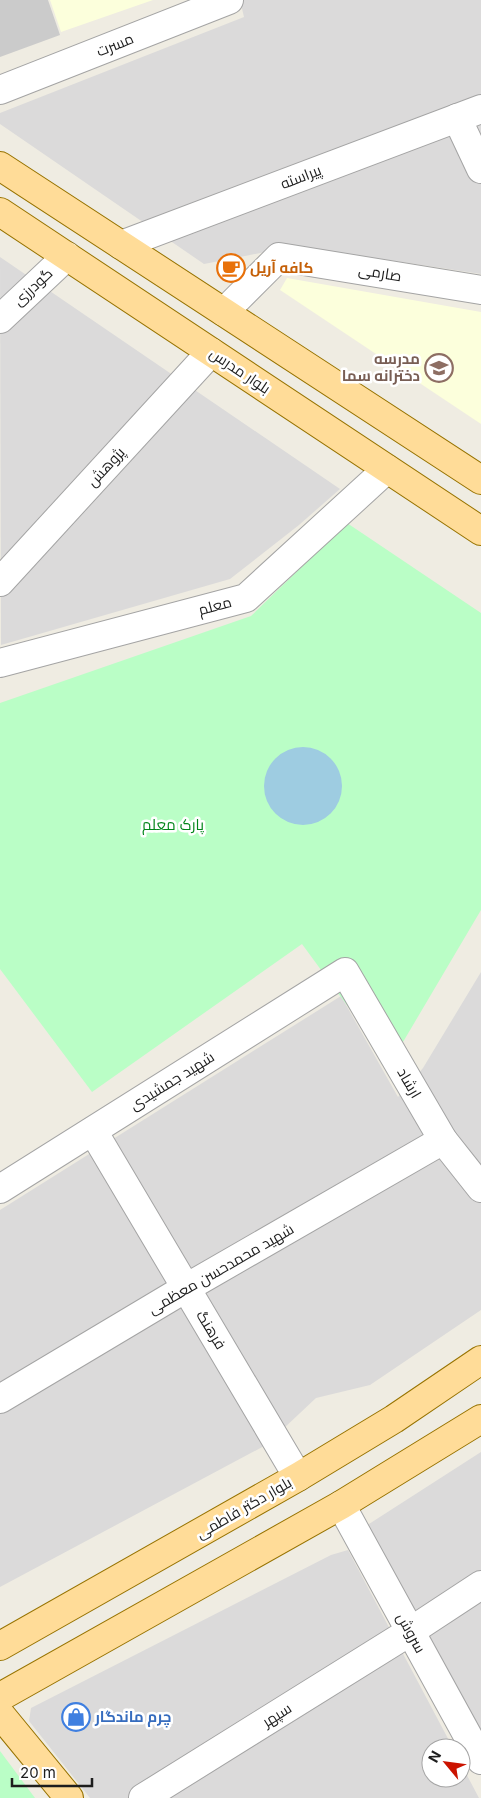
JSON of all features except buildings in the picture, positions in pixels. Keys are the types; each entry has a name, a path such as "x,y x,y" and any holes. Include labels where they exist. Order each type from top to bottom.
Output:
{"main road":[{"path":"0,166 481,480"},
{"name":"بلوار مدرس","path":"0,212 481,531"},
{"name":"بلوار دکتر فاطمی","path":"0,1646 298,1477 394,1419 481,1360"},
{"path":"0,1697 342,1505 481,1419"},
{"path":"0,1714 69,1798"}],"street":[{"name":"مسرت","path":"0,90 229,0"},
{"path":"469,113 481,168"},
{"name":"پیراسته","path":"121,246 469,113"},
{"name":"گودرزی","path":"0,319 67,256"},
{"name":"صارمی","path":"224,312 279,257 481,290"},
{"name":"پژوهش","path":"0,582 211,352"},
{"name":"معلم","path":"0,663 246,598 355,496 387,469"},
{"name":"شهید جمشیدی","path":"0,1189 345,972"},
{"name":"ارشاد","path":"345,972 443,1140 481,1188"},
{"name":"فرهنگ","path":"93,1131 298,1477"},
{"name":"شهید محمدحسن معظمی","path":"0,1399 186,1288 443,1140"},
{"name":"سروش","path":"342,1505 481,1760"},
{"name":"سپهر","path":"143,1798 481,1585"}],"shaded area":[{"path":"0,0 48,0 60,35 0,57"},
{"path":"50,0 153,0 61,32"},
{"path":"240,0 481,0 481,274 296,246 204,264 0,124 0,113 244,17"},
{"path":"0,257 340,489 299,525 230,579 1,645"},
{"name":"مدرسه دخترانه سما","path":"287,278 481,312 481,424 280,290"},
{"path":"481,972 481,1310 370,1385 316,1398 266,1445 0,1587 0,1210 341,996 398,1097 423,1068"},
{"path":"481,1452 481,1735 371,1537 369,1524"},
{"path":"348,1550 448,1738 421,1738 421,1788 471,1788 471,1783 479,1798 90,1798 29,1721 31,1708 331,1555"}],"green space":[{"name":"پارک معلم","path":"347,523 481,613 481,910 390,1064 302,944 92,1092 0,969 0,703 251,616"},
{"path":"0,1751 35,1798 0,1798"}],"water":[{"path":"295,747 311,747 325,753 336,764 342,778 342,794 336,808 325,819 311,825 295,825 281,819 270,808 264,794 264,778 270,764 281,753"}],"place":[{"name":"کافه آریل","path":"231,268"},
{"name":"مدرسه دخترانه سما","path":"439,368"},
{"name":"چرم ماندگار","path":"76,1717"}]}
